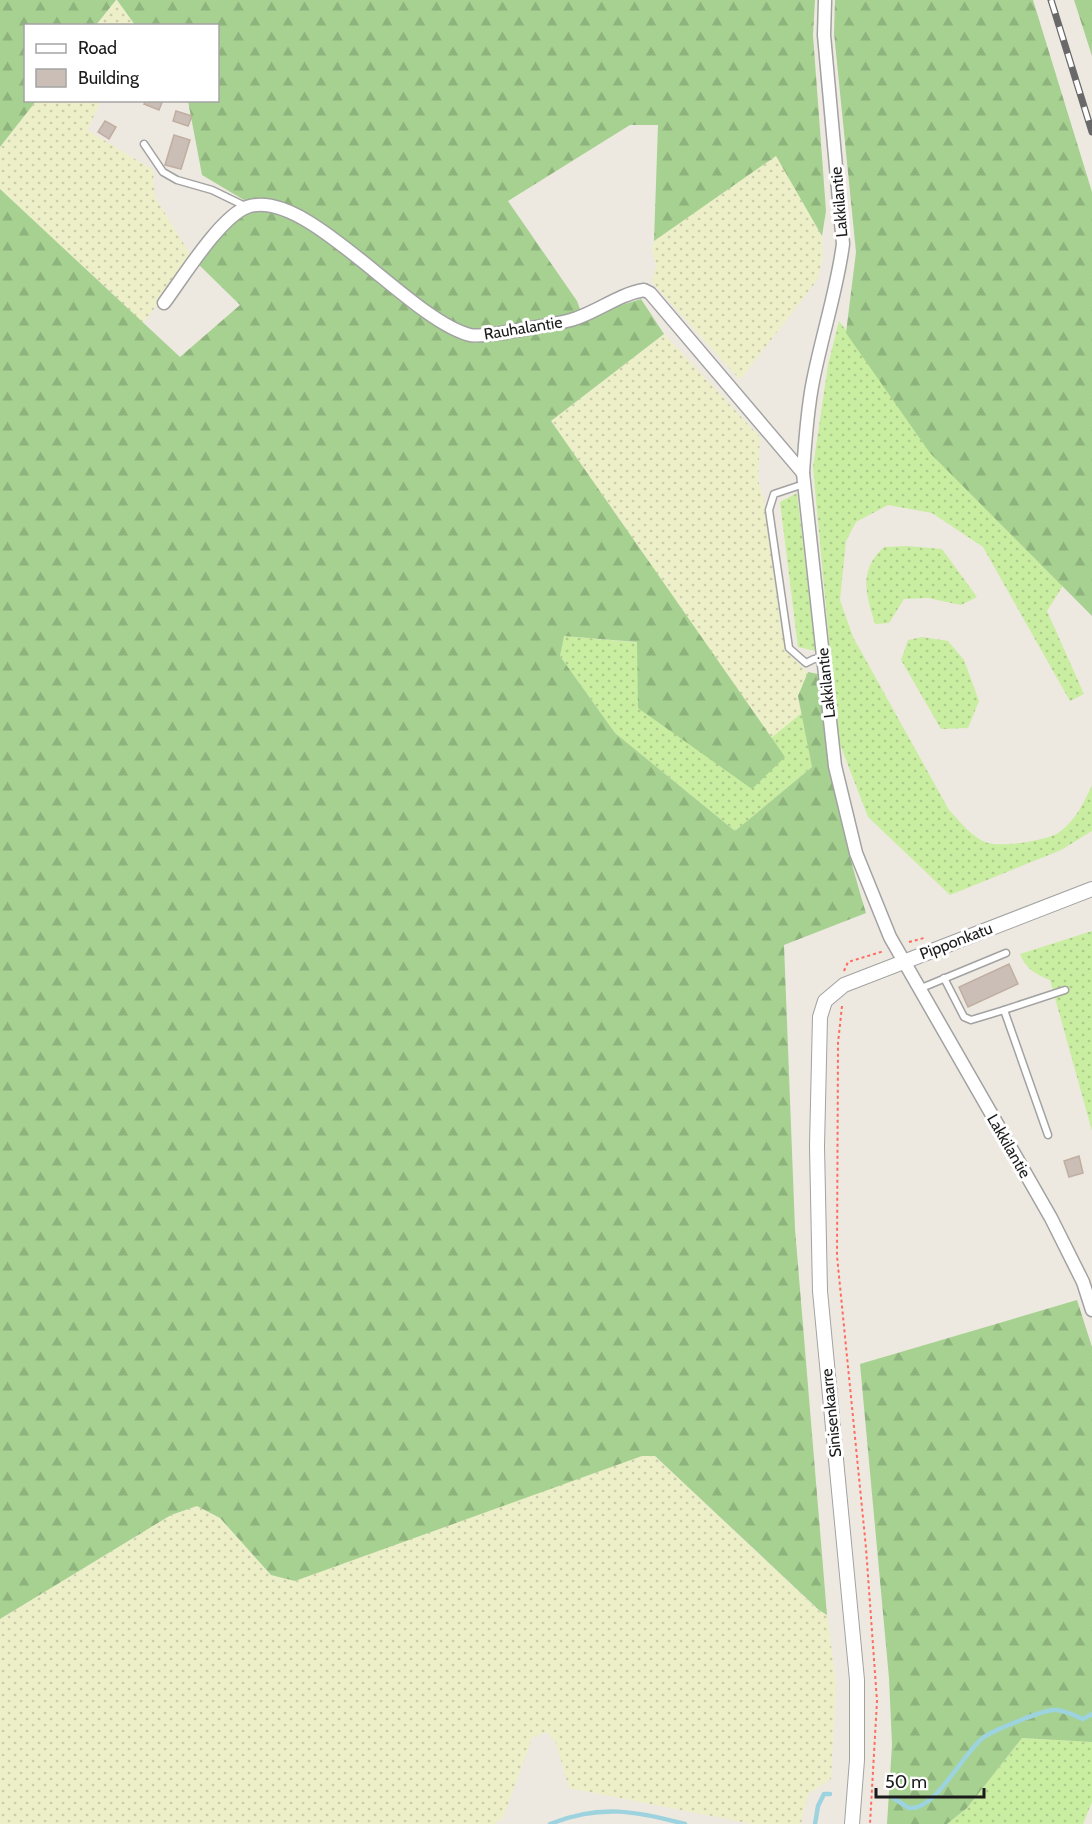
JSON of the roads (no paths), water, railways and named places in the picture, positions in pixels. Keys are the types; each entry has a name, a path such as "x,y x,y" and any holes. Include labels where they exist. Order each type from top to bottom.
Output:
{"street":[{"name":"Lakkilantie","path":"825,0 824,35 843,244 839,272 813,382 806,427 804,479 835,766 856,853 874,902 895,947 1051,1218 1083,1282 1092,1311"},
{"name":"Rauhalantie","path":"247,207 267,206 290,211 368,265 433,316 473,336 574,320 633,292 644,290 650,293 804,479"},
{"path":"164,303 224,222 247,207"},
{"name":"Pipponkatu","path":"825,1001 844,985 1092,889"},
{"name":"Sinisenkaarre","path":"825,1001 820,1017 819,1040 818,1231 820,1291 857,1680 857,1760 852,1824"}],"lane":[{"path":"144,144 162,171 177,180 212,190 247,207"},
{"path":"804,479 774,494 769,510 789,648 806,663 813,659 824,659"},
{"path":"919,989 1006,953"},
{"path":"944,978 964,1017 971,1020 1065,990"},
{"path":"1004,1010 1048,1135"}],"waterway":[{"path":"893,1798 909,1808 919,1806 929,1800 984,1737 1026,1718 1049,1710 1067,1712 1083,1719 1092,1714"},
{"path":"815,1824 818,1806 824,1794 830,1794"},
{"path":"550,1824 585,1814 602,1812 634,1813 685,1824"}],"railway":[{"path":"1051,0 1092,132"}]}
